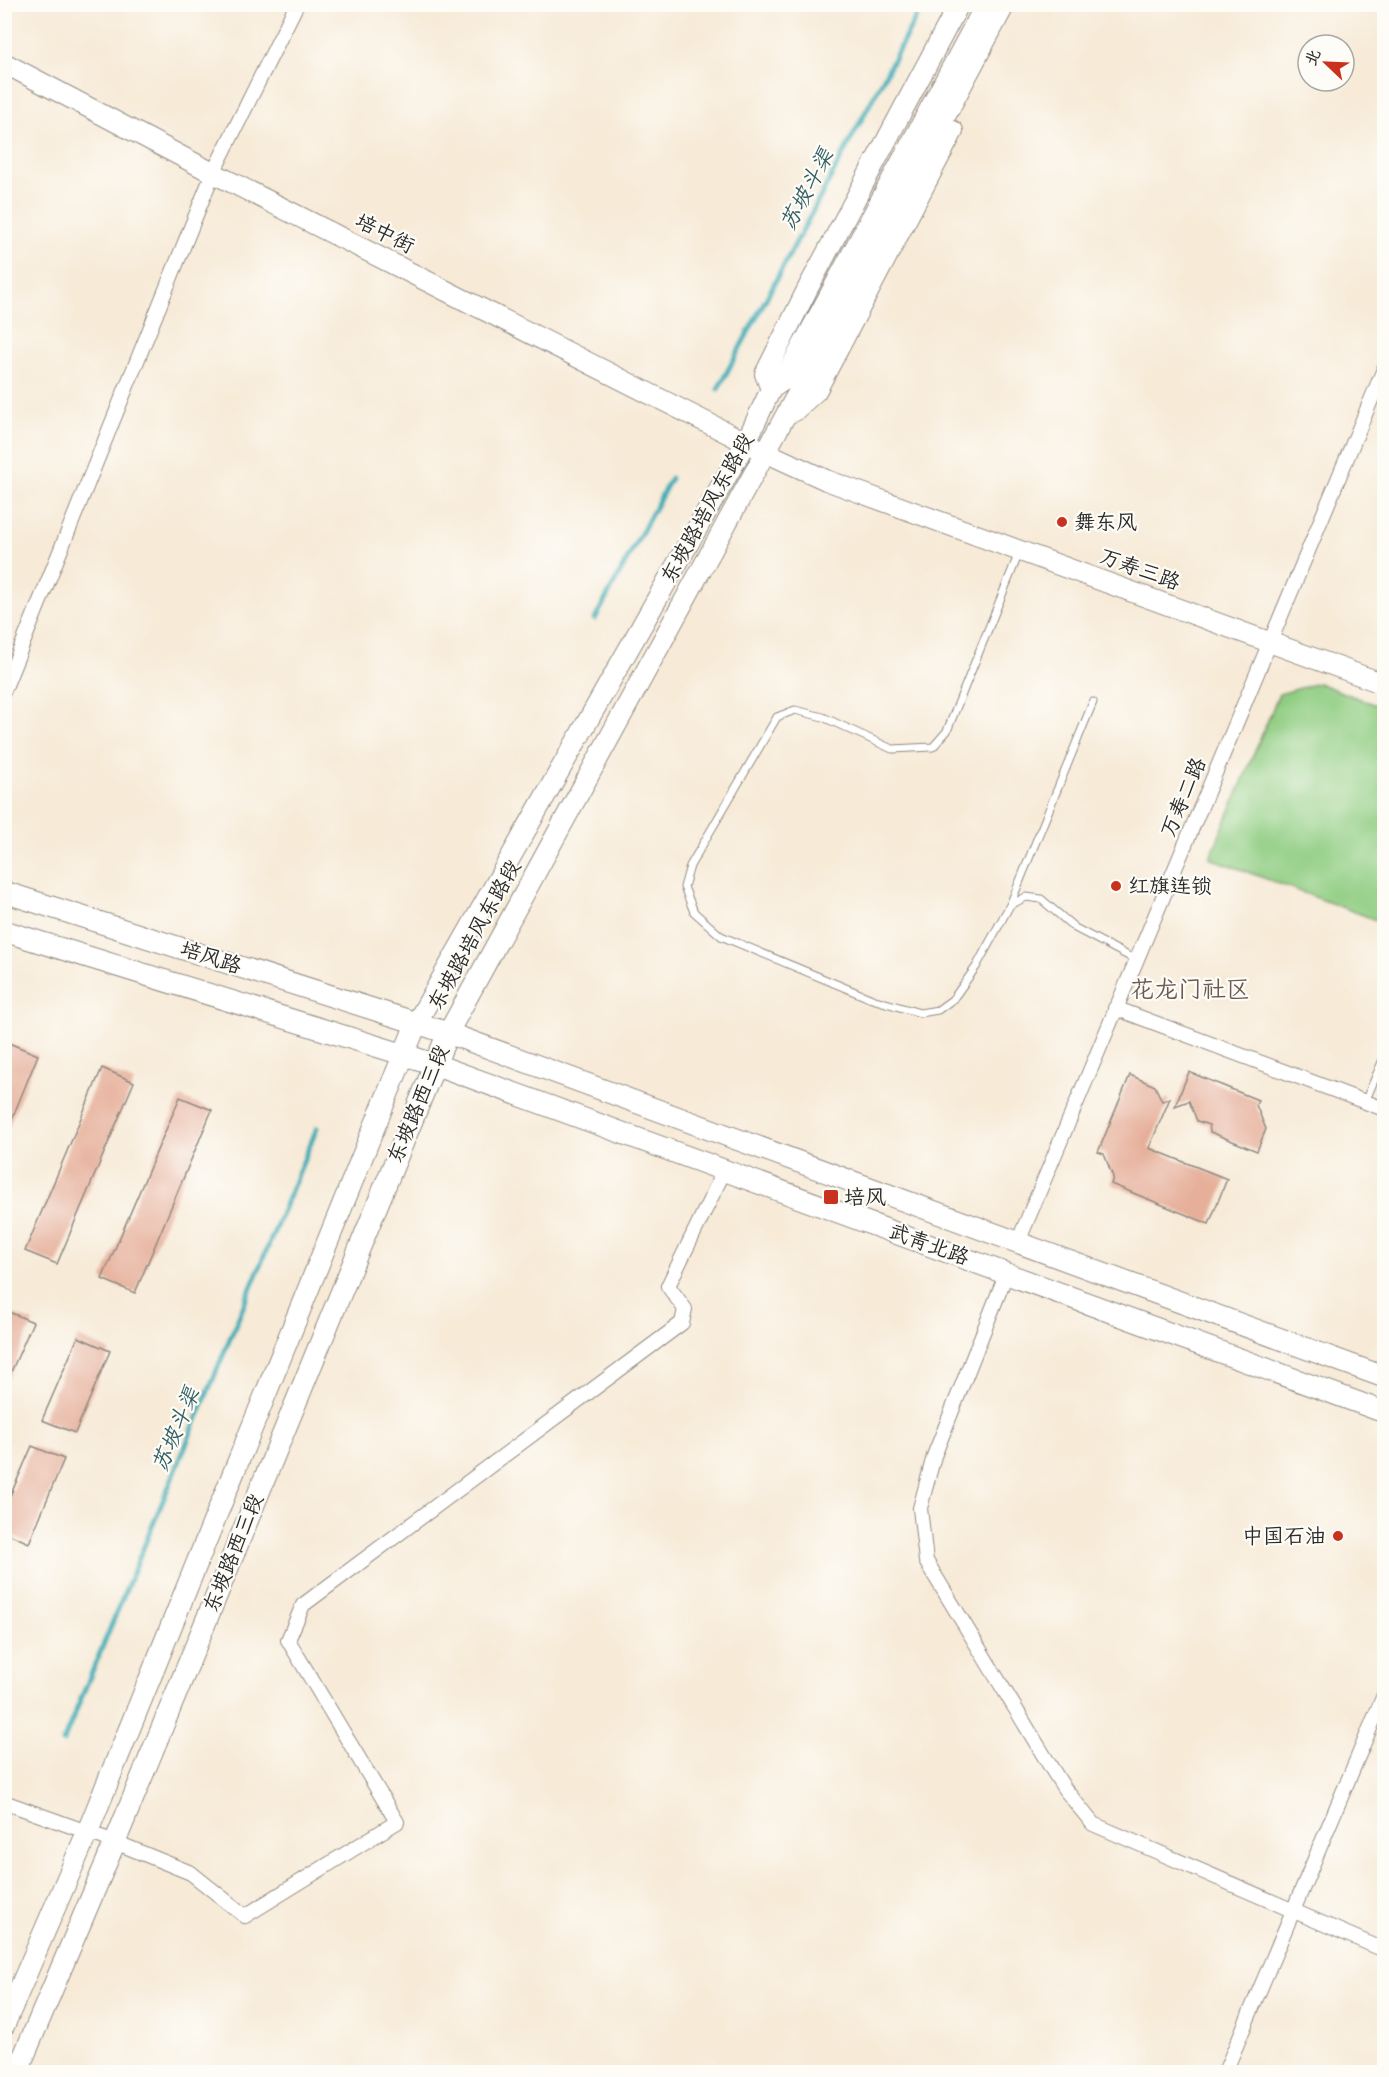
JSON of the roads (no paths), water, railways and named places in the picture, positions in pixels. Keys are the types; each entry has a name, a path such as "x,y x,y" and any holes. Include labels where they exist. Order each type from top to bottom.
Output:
{"main road":[{"name":"培风路","path":"4,892 417,1022"},
{"name":"培风路","path":"4,931 404,1054"},
{"name":"武青北路","path":"417,1022 1384,1377"},
{"name":"东坡路西三段","path":"4,2025 87,1833 417,1022"},
{"name":"东坡路西三段","path":"16,2073 114,1842 448,1033"},
{"name":"武青北路","path":"404,1054 1007,1272 1384,1412"}],"street":[{"path":"4,690 213,173 297,4"},
{"path":"771,389 765,374 813,278 959,4"},
{"name":"东坡路培风东路段","path":"417,1022 747,442 771,389 784,380 986,4"},
{"name":"东坡路培风东路段","path":"448,1033 782,421 1005,4"},
{"path":"782,421 816,391 1019,4"},
{"name":"培中街","path":"4,63 213,173 747,442"},
{"name":"万寿二路","path":"1018,1242 1115,1008 1272,642 1384,369"},
{"name":"万寿三路","path":"747,442 826,480 1384,684"},
{"path":"1115,1008 1384,1109"},
{"path":"4,1815 11,1805 191,1873 244,1916 397,1822 288,1640 303,1605 682,1323 685,1309 668,1286 724,1170"},
{"path":"1007,1272 934,1456 920,1508 926,1561 1064,1788 1093,1824 1384,1950"},
{"path":"1225,2073 1384,1695"}],"lane":[{"path":"1020,551 947,730 933,747 892,748 823,717 795,710 777,717 690,866 684,887 694,912 721,936 872,999 920,1013 938,1010 953,999 976,967 1010,905 1093,702"},
{"path":"1010,905 1026,897 1041,899 1075,928 1136,960"},
{"path":"1365,1102 1384,1057"}],"waterway":[{"name":"苏坡斗渠","path":"718,389 923,4"},
{"name":"苏坡斗渠","path":"595,619 671,478"},
{"name":"苏坡斗渠","path":"63,1742 317,1128"},
{"name":"苏坡斗渠","path":"4,1876 7,1870"}],"place":[{"name":"舞东风","path":"1062,522"},
{"name":"红旗连锁","path":"1116,886"},
{"name":"培风","path":"831,1197"},
{"name":"中国石油","path":"1338,1536"}],"district":[{"name":"花龙门社区","path":"1190,989"}]}
